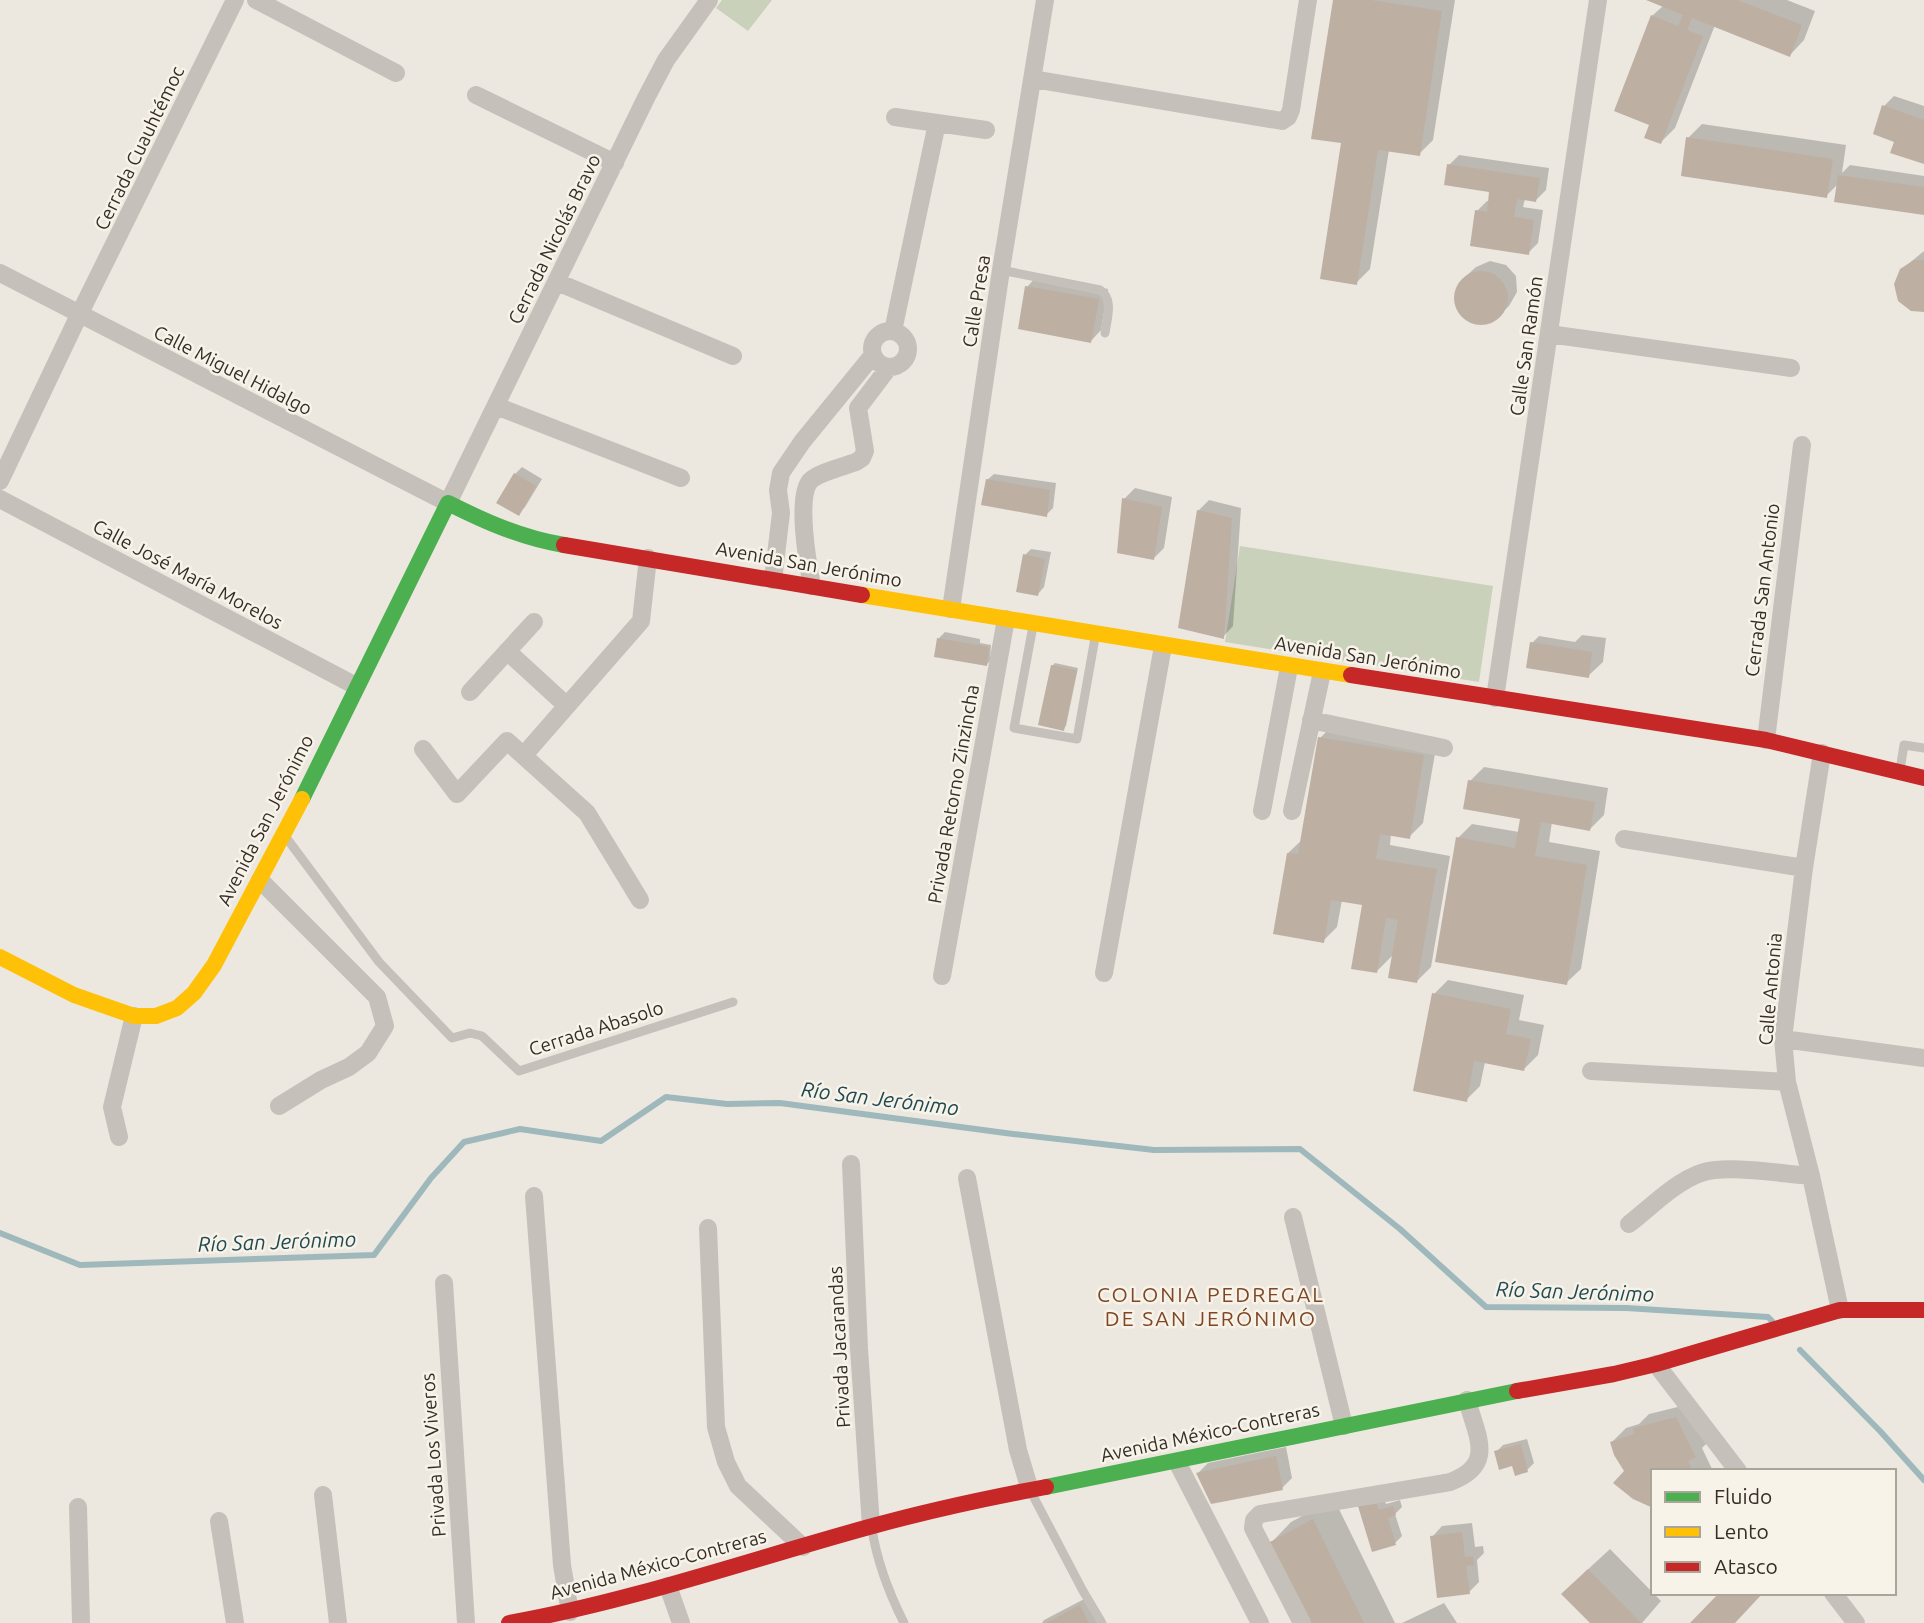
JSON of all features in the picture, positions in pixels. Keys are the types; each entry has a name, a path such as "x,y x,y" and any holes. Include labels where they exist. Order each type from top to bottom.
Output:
{"main road":[{"name":"Avenida San Jerónimo","path":"0,957 74,995 134,1016 156,1016 177,1008 194,993 214,965 284,834 448,503 484,521 534,540 1289,667 1766,740 1924,778"},
{"name":"Avenida México-Contreras","path":"509,1623 570,1612 668,1586 871,1526 1030,1490 1656,1364 1839,1310 1924,1310"}],"street":[{"name":"Cerrada Cuauhtémoc","path":"0,481 234,0"},
{"path":"256,0 396,73"},
{"name":"Cerrada Nicolás Bravo","path":"448,503 666,60 709,0"},
{"name":"Calle Presa","path":"951,609 1001,270 1045,0"},
{"path":"1033,79 1282,121 1288,117 1291,110 1308,0"},
{"name":"Calle San Ramón","path":"1495,698 1598,0"},
{"path":"476,95 615,163"},
{"path":"895,117 986,130"},
{"path":"893,331 937,123"},
{"name":"Calle Miguel Hidalgo","path":"0,273 448,503"},
{"path":"557,282 733,356"},
{"path":"773,580 781,513 778,490 781,473 802,442 873,355 873,342 876,337 893,331 905,338 908,351 902,363 889,367 882,365 873,355"},
{"path":"1549,334 1791,368"},
{"path":"812,586 805,544 807,486 814,477 856,463 862,458 864,451 858,408 889,367"},
{"path":"496,406 681,478"},
{"name":"Cerrada San Antonio","path":"1766,740 1802,445"},
{"name":"Calle José María Morelos","path":"0,499 356,686"},
{"path":"524,755 640,621 648,558"},
{"name":"Privada Retorno Zinzincha","path":"942,976 1006,619"},
{"path":"470,692 534,622"},
{"path":"1104,973 1163,646"},
{"path":"508,651 567,706"},
{"path":"1262,811 1289,667"},
{"path":"1292,810 1322,672"},
{"path":"1311,720 1444,748"},
{"path":"423,749 457,794 507,741 587,813 640,900"},
{"name":"Calle Antonia","path":"1822,753 1804,868 1783,1040 1787,1082 1811,1176 1839,1310"},
{"path":"1624,839 1804,868"},
{"path":"260,880 377,997 385,1026 368,1053 349,1067 321,1080 279,1106"},
{"path":"119,1137 113,1107 134,1016"},
{"path":"1783,1040 1924,1058"},
{"path":"1591,1071 1787,1082"},
{"name":"Privada Jacarandas","path":"851,1164 859,1348 871,1526"},
{"path":"1629,1224 1683,1182 1703,1172 1727,1170 1811,1176"},
{"path":"967,1178 1018,1450 1030,1490"},
{"path":"534,1196 562,1565 570,1612"},
{"path":"1293,1217 1344,1426"},
{"path":"708,1228 716,1427 726,1462 738,1486 803,1548"},
{"name":"Privada Los Viveros","path":"444,1283 467,1623"},
{"path":"1656,1364 1736,1469"},
{"path":"1302,1623 1253,1528 1254,1520 1260,1514 1450,1482 1466,1476 1478,1465 1480,1447 1467,1400"},
{"path":"1177,1462 1260,1623"},
{"path":"323,1495 338,1623"},
{"path":"78,1507 81,1623"},
{"path":"219,1521 235,1623"},
{"path":"668,1586 681,1623"},
{"path":"1835,1595 1856,1623"}],"lane":[{"path":"1001,270 1100,290 1107,294 1109,301 1105,333"},
{"path":"1033,624 1014,728 1077,738 1096,635"},
{"path":"1900,772 1904,745 1924,748"},
{"name":"Cerrada Abasolo","path":"284,834 379,962 452,1038 470,1033 482,1036 519,1071 733,1002"},
{"path":"1030,1490 1102,1623"},
{"path":"871,1526 876,1553 891,1597 904,1623"}],"green space":[{"path":"722,0 772,0 748,31 716,8"},
{"path":"1240,546 1493,586 1479,682 1225,642"}],"building":[{"path":"1333,0 1371,0 1442,11 1420,156 1378,150 1357,285 1320,279 1341,143 1311,139"},
{"path":"1646,0 1737,0 1802,25 1790,57 1692,18 1687,30 1703,36 1661,144 1644,138 1649,125 1614,111 1651,15 1678,26 1683,15"},
{"path":"1882,105 1924,120 1924,164 1890,153 1894,142 1873,134"},
{"path":"1686,137 1833,159 1827,198 1681,176"},
{"path":"1447,164 1540,178 1536,202 1517,199 1514,217 1534,220 1529,255 1470,246 1475,210 1487,212 1489,192 1444,185"},
{"path":"1838,175 1924,187 1924,215 1834,202"},
{"path":"1914,260 1924,260 1924,312 1911,311 1898,301 1894,284 1900,269"},
{"path":"1481,271 1500,279 1508,298 1500,317 1481,325 1462,317 1454,298 1462,279"},
{"path":"1025,286 1099,299 1091,343 1018,329"},
{"path":"514,473 536,486 519,516 496,503"},
{"path":"986,479 1050,490 1047,517 981,505"},
{"path":"1122,498 1162,507 1154,560 1117,553"},
{"path":"1197,510 1232,518 1224,639 1178,628"},
{"path":"1023,554 1045,559 1038,596 1016,592"},
{"path":"937,638 989,647 987,666 934,657"},
{"path":"1530,642 1592,652 1589,678 1526,668"},
{"path":"1051,665 1077,670 1064,731 1038,725"},
{"path":"1318,737 1424,755 1410,839 1380,834 1376,859 1437,869 1417,983 1388,978 1398,920 1386,918 1377,973 1351,969 1362,905 1331,900 1324,943 1273,934 1287,853 1298,854"},
{"path":"1468,780 1595,802 1590,831 1541,822 1535,856 1587,865 1567,985 1435,962 1456,837 1515,848 1520,819 1463,809"},
{"path":"1432,993 1511,1009 1506,1034 1531,1039 1524,1071 1474,1061 1467,1102 1413,1091"},
{"path":"1676,1417 1696,1457 1688,1461 1692,1469 1651,1469 1651,1507 1633,1499 1613,1483 1624,1471 1610,1442 1634,1434 1633,1428"},
{"path":"1521,1444 1528,1472 1515,1476 1512,1466 1499,1470 1494,1451"},
{"path":"1276,1456 1283,1490 1211,1504 1196,1473"},
{"path":"1375,1498 1379,1510 1393,1506 1396,1515 1388,1518 1396,1545 1372,1552 1357,1503"},
{"path":"1313,1519 1364,1623 1310,1623 1268,1543"},
{"path":"1462,1532 1465,1557 1473,1556 1474,1565 1466,1566 1470,1594 1437,1598 1430,1536"},
{"path":"1588,1569 1641,1623 1590,1623 1561,1594"},
{"path":"1717,1595 1761,1595 1735,1623 1690,1623"},
{"path":"1080,1605 1089,1623 1046,1623"}],"waterway":[{"name":"Río San Jerónimo","path":"0,1233 80,1265 374,1255 431,1178 464,1142 520,1129 601,1141 666,1097 727,1104 780,1103 1154,1150 1300,1149 1400,1229 1486,1307 1626,1308 1768,1317 1772,1321"},
{"name":"Río San Jerónimo","path":"1800,1350 1924,1480"}],"traffic: fast":[{"path":"302,799 448,503 504,528 564,545"},
{"path":"1046,1487 1517,1391"}],"traffic: slow":[{"path":"862,595 1351,675"},
{"path":"0,957 74,995 134,1016 156,1016 177,1008 194,993 214,965 302,799"}],"traffic: jam":[{"path":"564,545 862,595"},
{"path":"1351,675 1766,740 1924,778"},
{"path":"1517,1391 1656,1364 1840,1310 1924,1310"},
{"path":"509,1623 645,1592 913,1516 1046,1487"}],"district":[{"name":"COLONIA PEDREGAL DE SAN JERÓNIMO","path":"1211,1306"}]}
